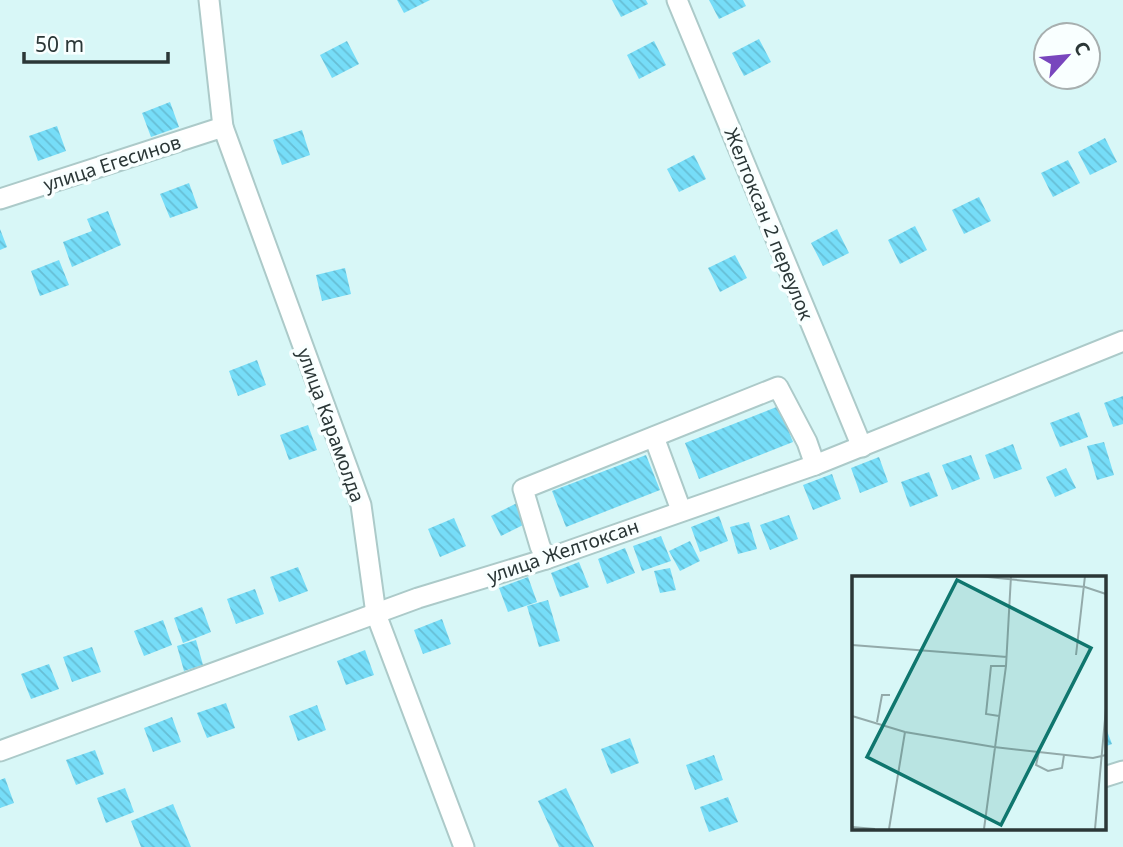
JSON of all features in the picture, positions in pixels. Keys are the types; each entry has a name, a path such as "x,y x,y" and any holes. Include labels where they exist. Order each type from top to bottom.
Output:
{"street":[{"name":"улица Карамолда","path":"208,0 223,127 361,505 376,614 464,847"},
{"name":"Желтоксан 2 переулок","path":"677,0 862,447"},
{"name":"улица Егесинов","path":"0,198 223,127"},
{"name":"улица Желтоксан","path":"0,751 418,598 546,559 815,465 1123,341"},
{"path":"546,559 523,489 778,387 807,442 815,465"},
{"path":"654,437 681,510"},
{"path":"1106,776 1123,771"}],"building":[{"path":"397,0 430,0 404,13"},
{"path":"612,0 646,0 648,4 621,17"},
{"path":"709,0 743,0 746,6 719,19"},
{"path":"759,39 771,62 744,76 732,53"},
{"path":"347,41 359,64 332,78 320,55"},
{"path":"654,41 666,65 639,79 627,55"},
{"path":"170,102 179,127 151,137 142,113"},
{"path":"57,126 66,151 38,161 29,136"},
{"path":"302,130 310,155 282,165 273,140"},
{"path":"1105,138 1117,162 1090,175 1078,152"},
{"path":"694,155 706,179 679,192 667,169"},
{"path":"1068,160 1080,183 1053,197 1041,173"},
{"path":"189,183 198,208 170,218 160,194"},
{"path":"979,197 991,221 964,234 952,210"},
{"path":"108,211 121,245 72,267 63,242 92,231 87,219"},
{"path":"915,226 927,250 900,264 888,240"},
{"path":"0,229 7,247 0,250"},
{"path":"837,229 849,253 823,266 811,243"},
{"path":"735,255 747,278 720,292 708,268"},
{"path":"59,260 69,285 40,296 31,271"},
{"path":"345,268 351,294 322,301 316,275"},
{"path":"257,360 266,385 238,396 229,371"},
{"path":"1123,396 1123,424 1113,427 1104,403"},
{"path":"779,406 793,442 699,479 685,443"},
{"path":"1079,412 1088,437 1060,447 1050,423"},
{"path":"308,425 317,450 289,460 280,435"},
{"path":"1104,442 1114,475 1097,480 1087,446"},
{"path":"1013,444 1022,469 994,479 985,455"},
{"path":"646,455 660,490 566,527 552,491"},
{"path":"971,455 980,479 952,490 942,465"},
{"path":"879,457 888,482 860,493 851,468"},
{"path":"1066,468 1076,488 1055,497 1046,477"},
{"path":"929,472 938,496 910,507 901,482"},
{"path":"832,474 841,499 813,510 803,485"},
{"path":"519,502 529,522 501,536 491,516"},
{"path":"789,515 798,539 770,550 760,525"},
{"path":"719,516 728,541 700,552 691,527"},
{"path":"454,518 466,546 440,557 428,529"},
{"path":"749,522 757,549 738,554 730,527"},
{"path":"661,536 671,561 642,571 633,546"},
{"path":"690,541 700,561 680,571 669,551"},
{"path":"625,548 635,573 607,584 598,559"},
{"path":"579,562 589,587 560,597 551,573"},
{"path":"298,567 308,591 279,602 270,577"},
{"path":"670,568 676,590 660,593 654,571"},
{"path":"528,577 537,602 508,612 499,588"},
{"path":"255,589 264,614 236,624 227,599"},
{"path":"548,600 560,641 539,647 527,606"},
{"path":"202,607 211,632 183,643 174,618"},
{"path":"442,619 451,644 423,654 414,630"},
{"path":"163,620 172,645 144,656 134,631"},
{"path":"196,640 203,665 184,671 177,646"},
{"path":"92,647 101,672 72,682 63,657"},
{"path":"365,650 374,675 346,685 337,661"},
{"path":"49,664 59,689 31,699 21,674"},
{"path":"226,703 235,728 207,738 197,713"},
{"path":"317,705 326,730 298,741 289,716"},
{"path":"172,717 181,742 153,752 144,728"},
{"path":"1106,728 1112,744 1106,746"},
{"path":"630,738 639,763 611,774 601,749"},
{"path":"95,750 104,774 76,785 66,760"},
{"path":"714,755 723,780 695,790 686,765"},
{"path":"5,778 14,803 0,808 0,780"},
{"path":"125,788 134,812 106,823 97,798"},
{"path":"566,788 594,847 559,847 538,801"},
{"path":"728,797 738,822 709,832 700,807"},
{"path":"173,804 191,847 141,847 131,821"}]}
